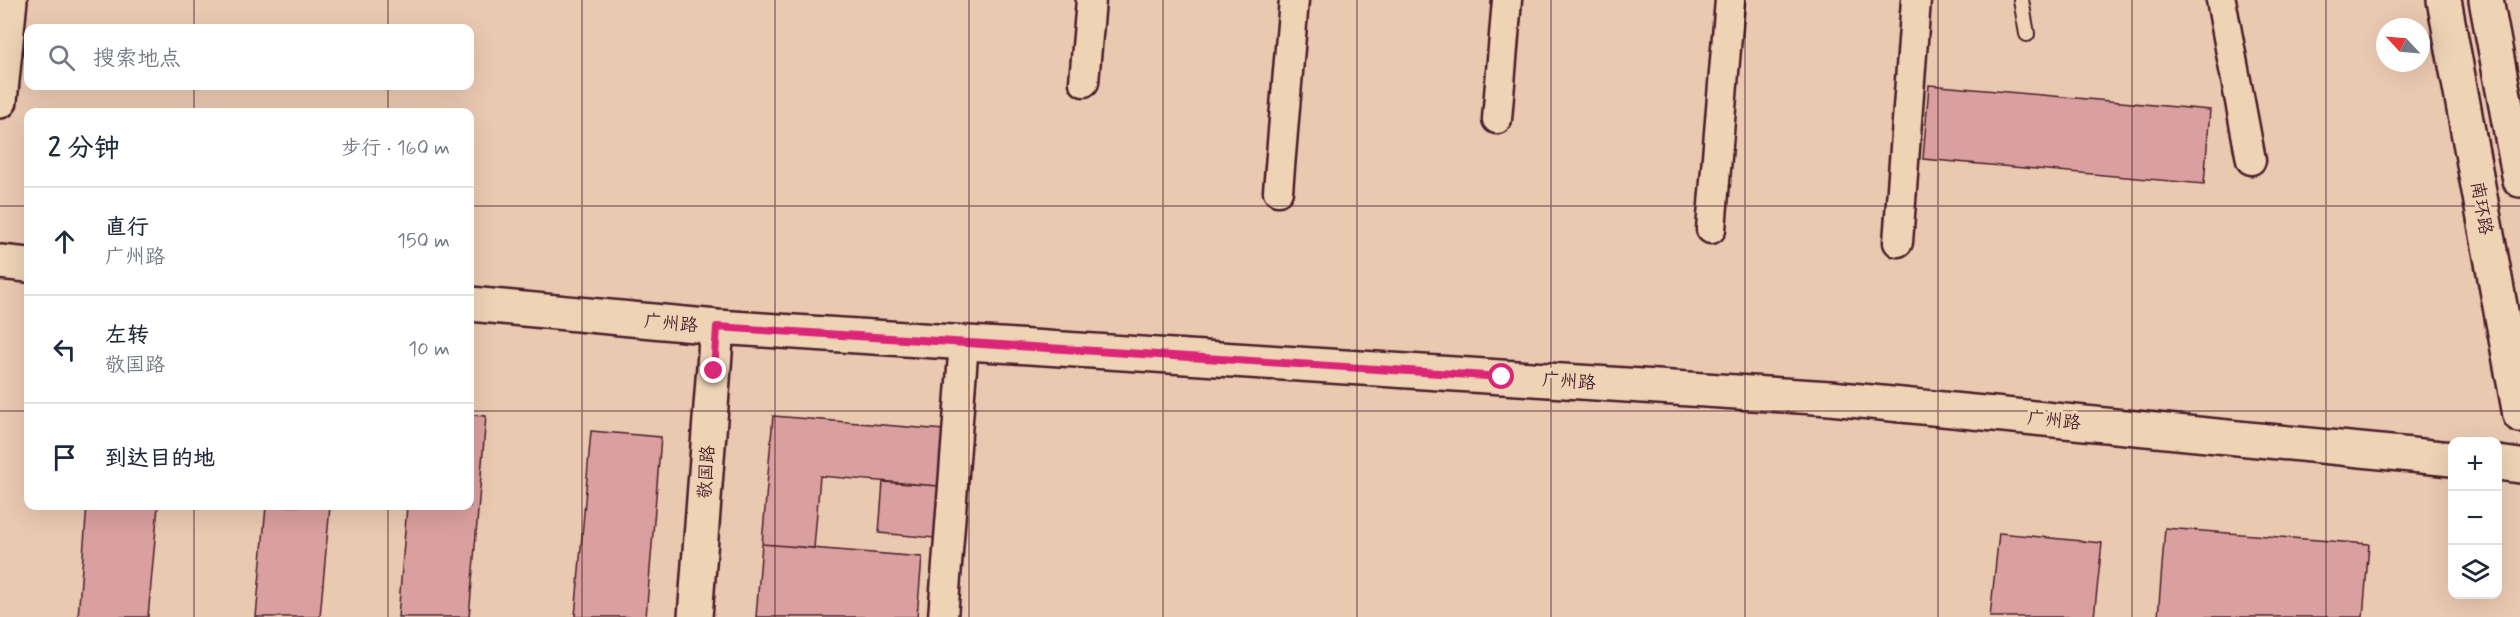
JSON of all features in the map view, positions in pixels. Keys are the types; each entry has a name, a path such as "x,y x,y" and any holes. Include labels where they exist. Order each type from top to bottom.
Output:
{"street":[{"path":"0,101 10,0"},
{"path":"1084,82 1091,0"},
{"path":"1278,190 1294,0"},
{"path":"1497,119 1507,0"},
{"path":"1711,229 1730,0"},
{"path":"1898,242 1916,0"},
{"path":"2221,0 2251,160"},
{"name":"南环路","path":"2444,0 2520,415"},
{"path":"2486,0 2520,180"},
{"path":"0,262 24,265"},
{"name":"广州路","path":"474,304 717,327 1830,398 2448,459"},
{"name":"敬国路","path":"695,617 717,327"},
{"path":"943,617 964,342"},
{"path":"2502,464 2520,466"}],"lane":[{"path":"2021,0 2027,34"}],"building":[{"path":"1929,85 2210,110 2204,184 1923,159"},
{"path":"474,415 486,416 469,617 398,617 407,510 474,510"},
{"path":"773,416 944,430 939,486 820,476 814,548 762,544"},
{"path":"591,431 661,437 646,617 575,617"},
{"path":"883,482 939,486 935,538 879,533"},
{"path":"87,510 158,510 148,617 78,617"},
{"path":"266,510 330,510 320,617 256,617"},
{"path":"2165,528 2369,544 2363,617 2158,617"},
{"path":"1999,533 2102,543 2094,617 1990,617"},
{"path":"762,544 922,557 917,617 756,617"}],"route":[{"path":"714,371 717,327 1502,377"}]}
